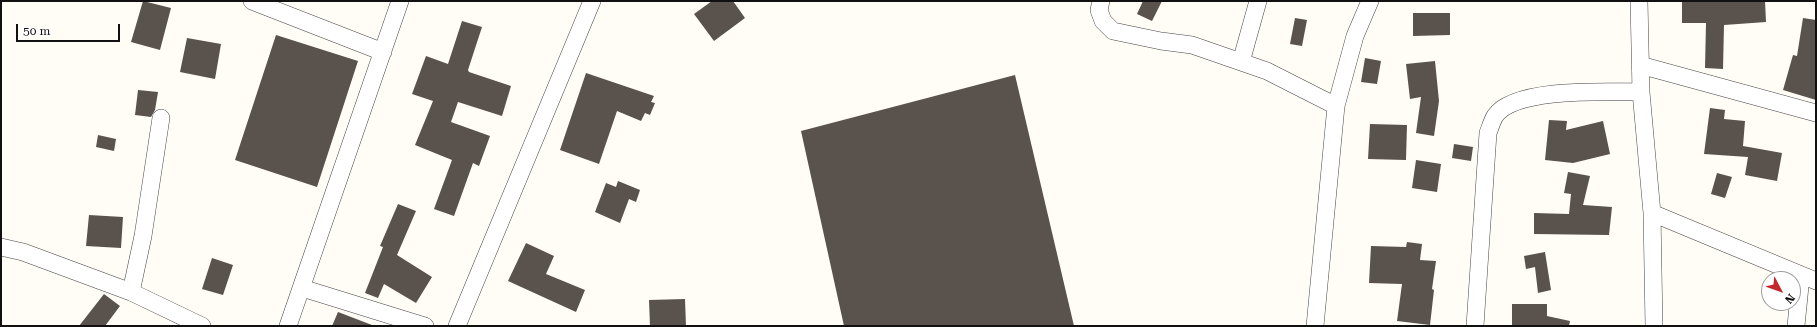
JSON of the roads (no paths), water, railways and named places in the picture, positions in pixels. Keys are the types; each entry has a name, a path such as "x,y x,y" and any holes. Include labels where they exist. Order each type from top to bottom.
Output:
{"street":[{"path":"252,1 383,52"},
{"path":"288,326 400,1"},
{"path":"456,326 592,1"},
{"path":"1101,1 1099,10 1101,16 1103,21 1113,31 1161,41 1192,45 1267,71 1336,106"},
{"path":"1241,62 1258,1"},
{"path":"1315,326 1336,106 1355,36 1370,1"},
{"path":"1639,1 1641,92 1652,213 1654,326"},
{"path":"1640,65 1816,113"},
{"path":"1475,326 1488,133 1495,116 1508,105 1561,93 1641,92"},
{"path":"131,292 143,236 161,118"},
{"path":"1652,213 1808,279 1796,326"},
{"path":"1,247 23,252 131,292 202,326"},
{"path":"302,288 425,326"}]}
